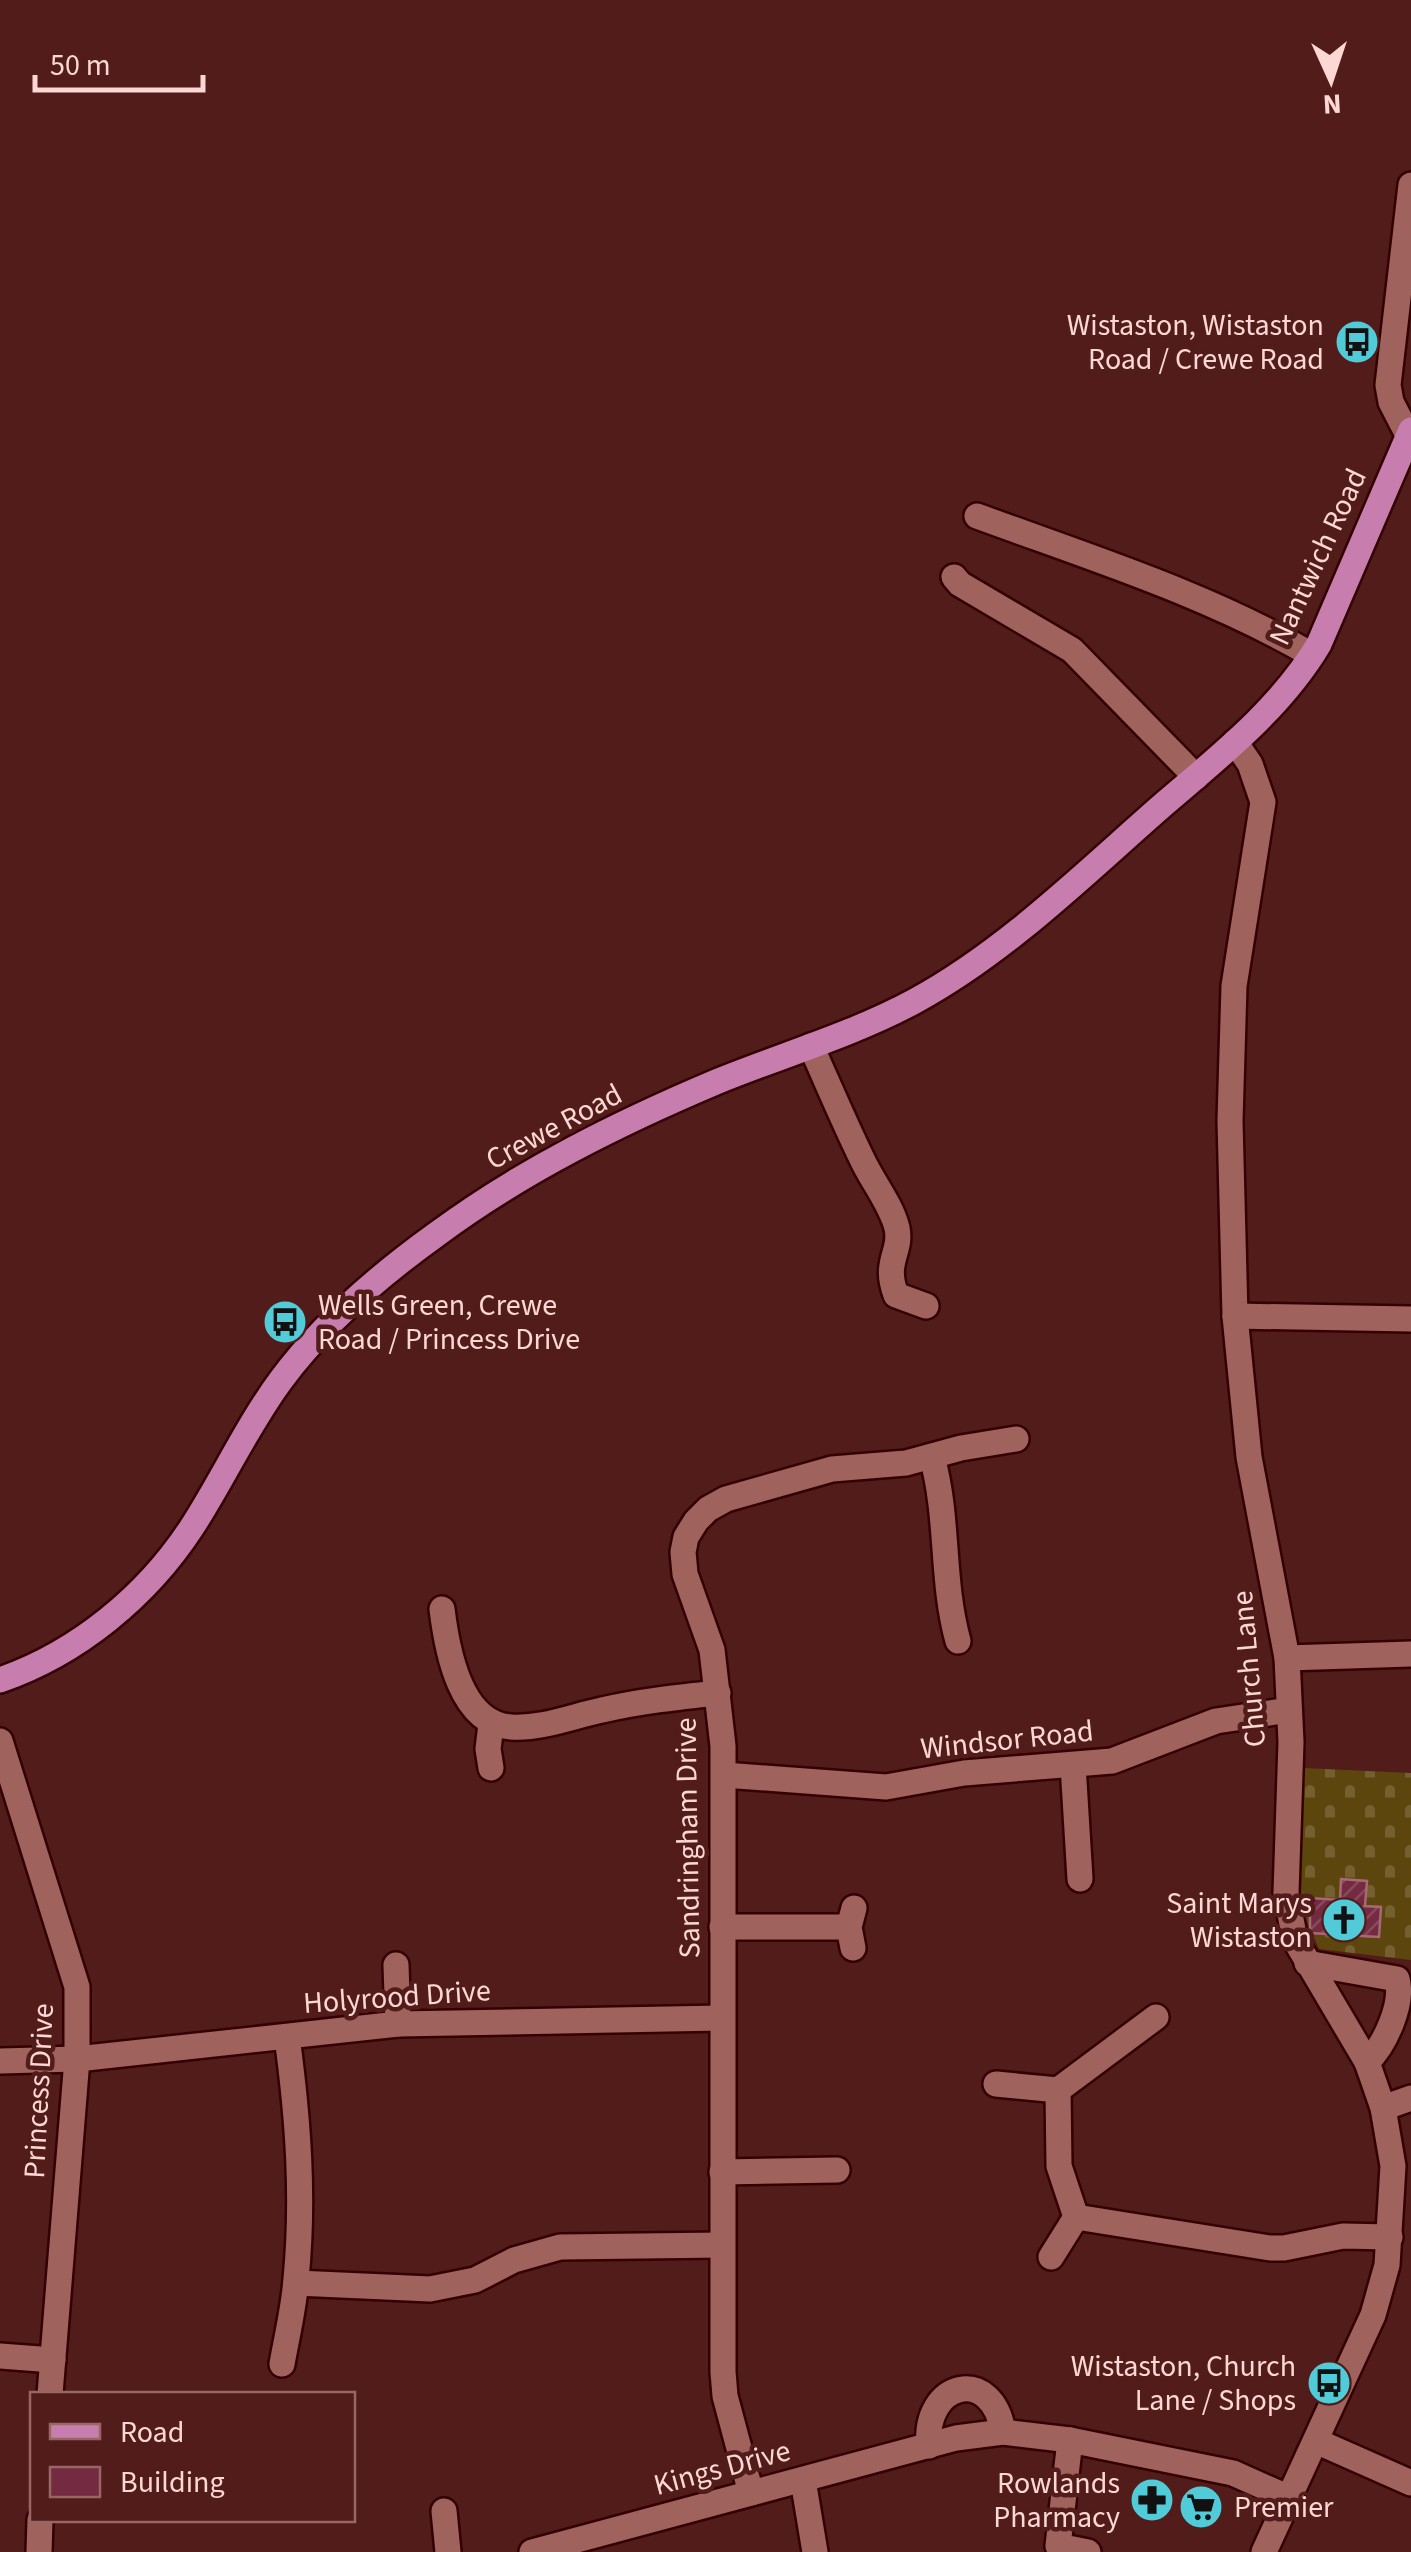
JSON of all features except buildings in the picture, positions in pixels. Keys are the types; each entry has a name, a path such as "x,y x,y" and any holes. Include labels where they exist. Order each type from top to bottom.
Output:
{"main road":[{"name":"Nantwich Road","path":"1235,742 1312,656 1342,598 1409,432"},
{"name":"Crewe Road","path":"0,1680 80,1640 140,1591 191,1528 278,1383 296,1360 346,1308 411,1254 510,1185 575,1148 717,1082 901,1008 958,974 1006,939 1235,742"}],"street":[{"path":"1409,432 1391,402 1388,385 1411,185"},
{"path":"977,516 1188,594 1267,629 1312,656"},
{"path":"954,576 960,584 1072,650 1196,777"},
{"name":"Church Lane","path":"1235,742 1259,784 1263,802 1236,970 1232,1026 1235,1316 1249,1457 1287,1658 1286,1893 1295,1940 1366,2062 1383,2108 1393,2166 1387,2265 1373,2314 1264,2552"},
{"path":"810,1046 896,1224 898,1239 890,1263 896,1295 926,1306"},
{"path":"1235,1316 1411,1319"},
{"name":"Sandringham Drive","path":"751,2494 722,2372 724,1775 712,1650 684,1574 686,1537 708,1509 745,1492 832,1469 906,1463 1016,1439"},
{"path":"932,1457 944,1509 946,1587 958,1641"},
{"path":"442,1609 454,1665 466,1696 479,1715 492,1724 510,1728 533,1726 619,1706 718,1693"},
{"path":"1287,1658 1411,1654"},
{"name":"Windsor Road","path":"724,1775 886,1787 964,1773 1073,1765 1134,1755 1216,1721 1289,1710"},
{"path":"491,1768 488,1749 492,1724"},
{"name":"Princess Drive","path":"0,1742 74,1970 78,2006 50,2392"},
{"path":"1073,1765 1080,1879"},
{"path":"722,1927 852,1928"},
{"path":"1307,1963 1397,1979 1399,1990 1386,2037 1380,2050 1366,2062"},
{"path":"396,1965 398,2024"},
{"path":"996,2084 1058,2090 1156,2017"},
{"name":"Holyrood Drive","path":"0,2061 77,2059 398,2024 722,2018"},
{"path":"282,2364 296,2282 301,2174 298,2113 287,2036"},
{"path":"1058,2090 1060,2166 1076,2217"},
{"path":"1383,2108 1411,2098"},
{"path":"722,2172 840,2170"},
{"path":"1076,2217 1270,2248 1343,2236 1390,2237"},
{"path":"1050,2257 1076,2217"},
{"path":"296,2282 430,2289 476,2280 514,2260 560,2246 722,2245"},
{"path":"0,2356 53,2360"},
{"path":"928,2446 933,2408 953,2392 967,2389 989,2397 1000,2414 1003,2432"},
{"name":"Kings Drive","path":"532,2552 596,2544 751,2494 928,2446 1003,2432 1070,2440 1233,2473 1287,2496"},
{"path":"1070,2440 1058,2546 1088,2552"},
{"path":"1316,2441 1411,2482"},
{"path":"803,2480 815,2552"},
{"path":"444,2511 448,2552"},
{"path":"39,2552 40,2522"}],"green space":[{"path":"1303,1768 1411,1773 1411,1960 1319,1949 1294,1891"}],"place":[{"name":"Wistaston, Wistaston Road / Crewe Road","path":"1357,342"},
{"name":"Wells Green, Crewe Road / Princess Drive","path":"285,1322"},
{"name":"Saint Marys Wistaston","path":"1344,1920"},
{"name":"Wistaston, Church Lane / Shops","path":"1329,2383"},
{"name":"Rowlands Pharmacy","path":"1152,2500"},
{"name":"Premier","path":"1201,2507"}]}
